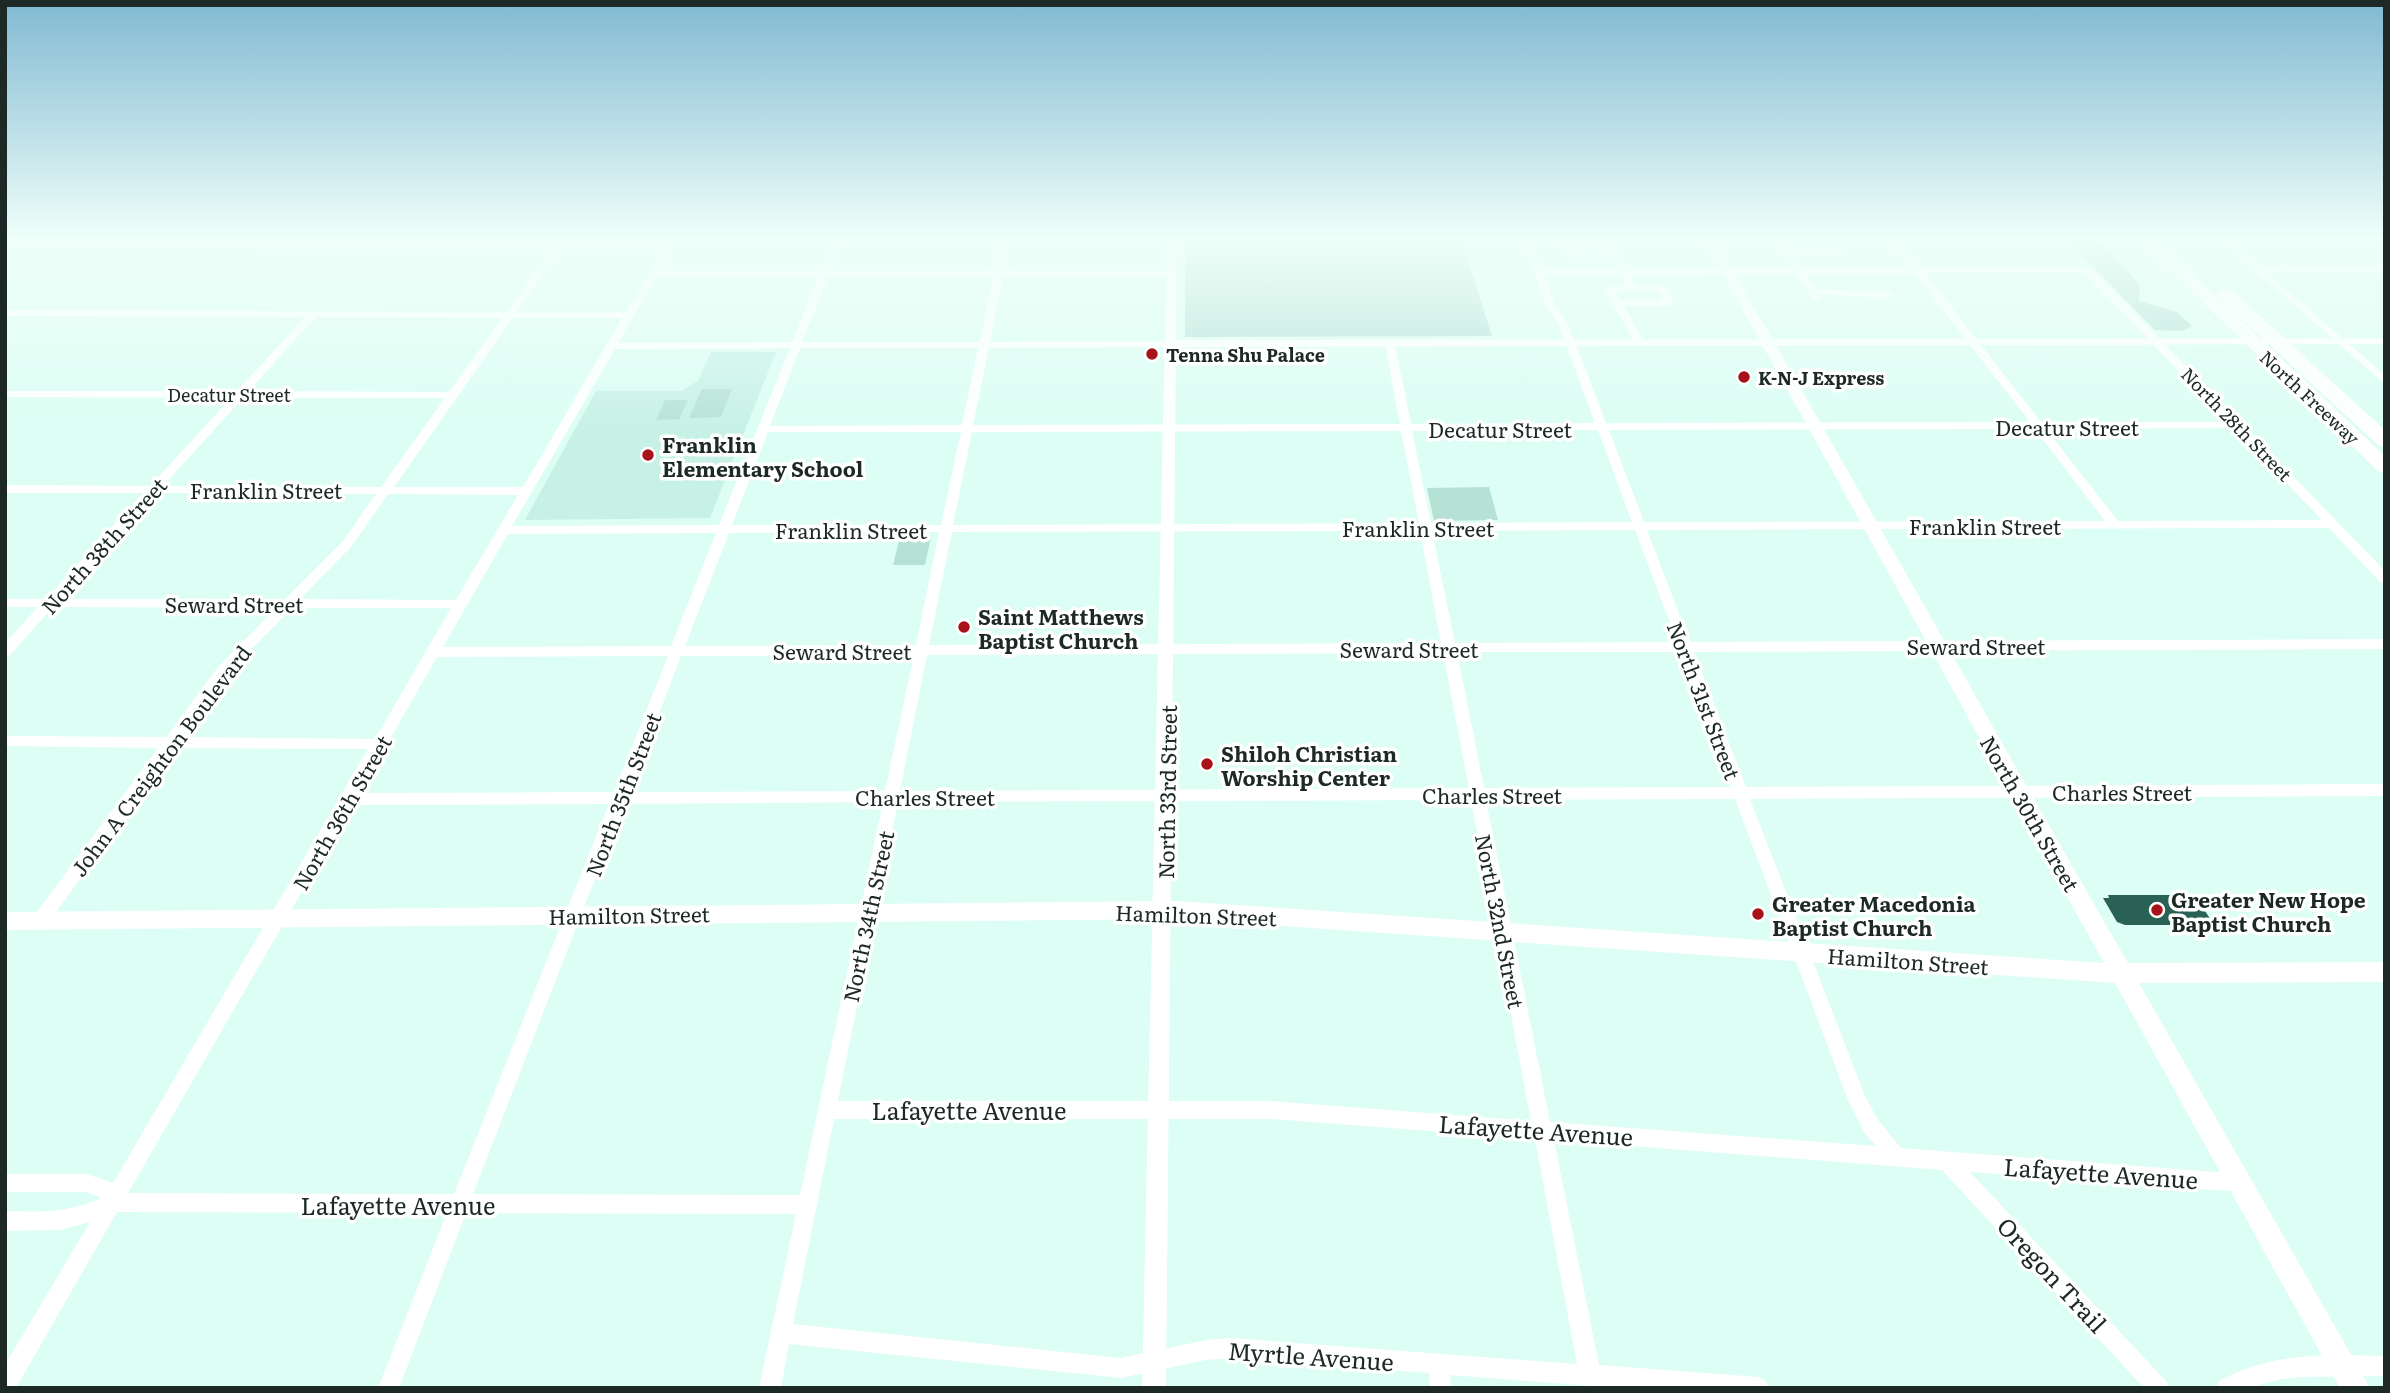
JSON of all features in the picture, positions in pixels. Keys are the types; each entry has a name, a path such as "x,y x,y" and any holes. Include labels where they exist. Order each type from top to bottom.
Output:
{"highway":[{"name":"North Freeway","path":"2211,303 2384,477"},
{"name":"North Freeway","path":"2236,303 2385,440"}],"main road":[{"name":"North 30th Street","path":"1745,303 1873,525 1936,645 2350,1377"},
{"name":"Hamilton Street","path":"5,921 1164,910 2122,974 2385,972"}],"street":[{"name":"John A Creighton Boulevard","path":"40,921 223,670 338,555 518,303"},
{"name":"North 36th Street","path":"5,1386 636,303"},
{"name":"North 35th Street","path":"388,1388 812,303"},
{"name":"North 34th Street","path":"771,1388 993,303"},
{"name":"North 33rd Street","path":"1154,1388 1166,795 1171,303"},
{"name":"North 31st Street","path":"1549,303 1571,344 1861,1111 1895,1156"},
{"path":"1617,303 1640,343"},
{"path":"1943,303 2115,525"},
{"name":"North 28th Street","path":"2120,303 2385,579"},
{"path":"2296,303 2385,381"},
{"path":"5,313 629,315"},
{"name":"North 38th Street","path":"5,652 313,314"},
{"path":"611,346 2385,341"},
{"name":"North 32nd Street","path":"1390,344 1502,933 1590,1375"},
{"name":"Decatur Street","path":"5,394 453,395"},
{"name":"Decatur Street","path":"764,429 2237,425"},
{"name":"Franklin Street","path":"5,489 528,491"},
{"name":"Franklin Street","path":"505,530 2332,524"},
{"name":"Seward Street","path":"5,603 462,604"},
{"name":"Seward Street","path":"434,652 2385,644"},
{"path":"5,741 381,744"},
{"name":"Charles Street","path":"348,799 2385,790"},
{"name":"Lafayette Avenue","path":"828,1110 1271,1110 2242,1183"},
{"name":"Oregon Trail","path":"1946,1160 2159,1388"},
{"path":"5,1183 87,1183 106,1189 113,1202"},
{"name":"Lafayette Avenue","path":"5,1221 62,1222 85,1216 113,1202 809,1205"},
{"name":"Myrtle Avenue","path":"782,1333 1121,1368 1231,1348 1590,1375 1705,1387 1759,1388"},
{"path":"1438,1363 1441,1388"},
{"path":"2226,1388 2263,1374 2350,1377 2385,1366"}],"shaded area":[{"path":"1185,303 1482,303 1492,336 1185,337"},
{"path":"2129,303 2146,303 2177,312 2192,326 2183,331 2155,330"},
{"name":"Franklin Elementary School","path":"711,352 776,352 710,518 525,520 596,391 681,391 698,381"},
{"path":"702,389 732,389 721,417 689,418"},
{"path":"665,400 688,400 679,419 656,420"},
{"path":"1489,487 1498,520 1434,521 1427,488"},
{"path":"900,537 931,537 925,565 893,565"}],"building":[{"name":"Greater New Hope Baptist Church","path":"2108,895 2195,895 2214,925 2125,925 2117,922 2103,898 2109,898"}],"place":[{"name":"Tenna Shu Palace","path":"1152,354"},
{"name":"K-N-J Express","path":"1744,377"},
{"name":"Franklin Elementary School","path":"648,455"},
{"name":"Saint Matthews Baptist Church","path":"964,627"},
{"name":"Shiloh Christian Worship Center","path":"1207,764"},
{"name":"Greater New Hope Baptist Church","path":"2157,910"},
{"name":"Greater Macedonia Baptist Church","path":"1758,914"}]}
